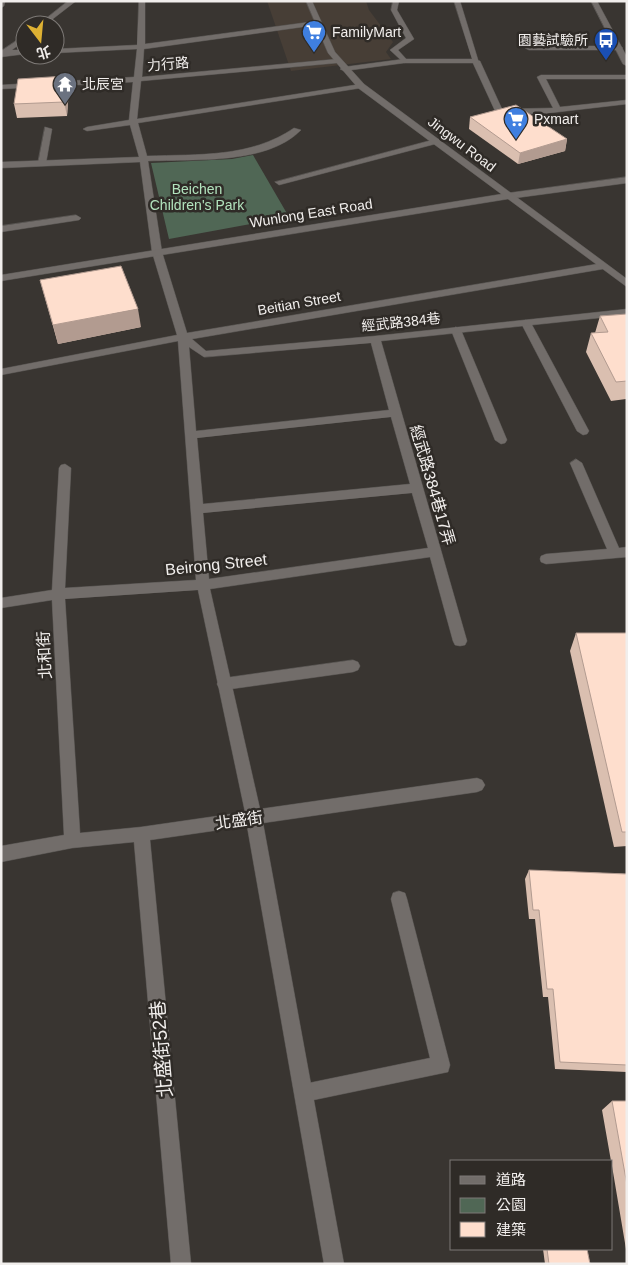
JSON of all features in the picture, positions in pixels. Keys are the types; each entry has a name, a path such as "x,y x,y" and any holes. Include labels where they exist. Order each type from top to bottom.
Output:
{"street":[{"path":"1,6 2,1"},
{"path":"54,15 73,1"},
{"path":"142,1 141,47 133,121 144,160 158,252 183,337 203,585 254,818 334,1264"},
{"name":"Jingwu Road","path":"309,1 337,61 360,86 627,284"},
{"path":"396,1 394,10 410,39 394,50 404,61"},
{"path":"457,1 476,61 499,111 541,112 627,102"},
{"path":"594,1 627,64"},
{"path":"65,51 141,47 318,23"},
{"path":"3,54 15,45"},
{"path":"529,48 619,48"},
{"name":"力行路","path":"1,87 138,79 337,61"},
{"path":"344,69 404,61 476,61"},
{"path":"557,109 540,77 627,77"},
{"path":"87,129 360,86"},
{"path":"42,163 48,129"},
{"path":"1,165 235,155 260,150 281,142 297,130"},
{"path":"279,182 436,141"},
{"name":"Wunlong East Road","path":"1,278 508,196 627,180"},
{"path":"1,229 76,218"},
{"name":"Beitian Street","path":"1,372 183,337 603,266"},
{"name":"經武路384巷","path":"183,337 204,354 627,312"},
{"path":"526,323 583,431"},
{"path":"456,330 501,440"},
{"name":"經武路384巷17弄","path":"375,338 460,641"},
{"path":"191,435 396,413"},
{"path":"546,559 621,552 576,463"},
{"name":"北和街","path":"65,468 58,594 72,841"},
{"path":"197,509 417,488"},
{"name":"Beirong Street","path":"1,603 58,594 203,585 435,552"},
{"path":"224,684 353,666"},
{"name":"北盛街","path":"1,854 72,841 141,834 477,785"},
{"name":"北盛街52巷","path":"141,834 181,1264"},
{"path":"304,1093 440,1065 399,899"}],"shaded area":[{"path":"267,1 366,1 369,10 393,42 386,52 391,59 291,71"}],"green space":[{"name":"Beichen Children's Park","path":"253,155 289,217 169,239 151,163 232,159"}],"building":[{"path":"66,76 64,102 14,104 18,79"},
{"path":"516,105 567,139 520,153 470,117"},
{"path":"121,266 138,309 53,325 40,280"},
{"path":"627,314 627,381 616,382 591,333 608,332 600,316"},
{"path":"576,633 627,633 627,832 622,832"},
{"path":"529,870 627,874 627,1065 560,1062 553,989 547,989 539,910 533,910"},
{"path":"612,1101 627,1101 627,1185"},
{"path":"547,1250 587,1250 590,1264 549,1264"}],"place":[{"name":"FamilyMart","path":"314,53"},
{"name":"園藝試驗所","path":"606,61"},
{"name":"北辰宮","path":"65,105"},
{"name":"Pxmart","path":"516,140"}]}
